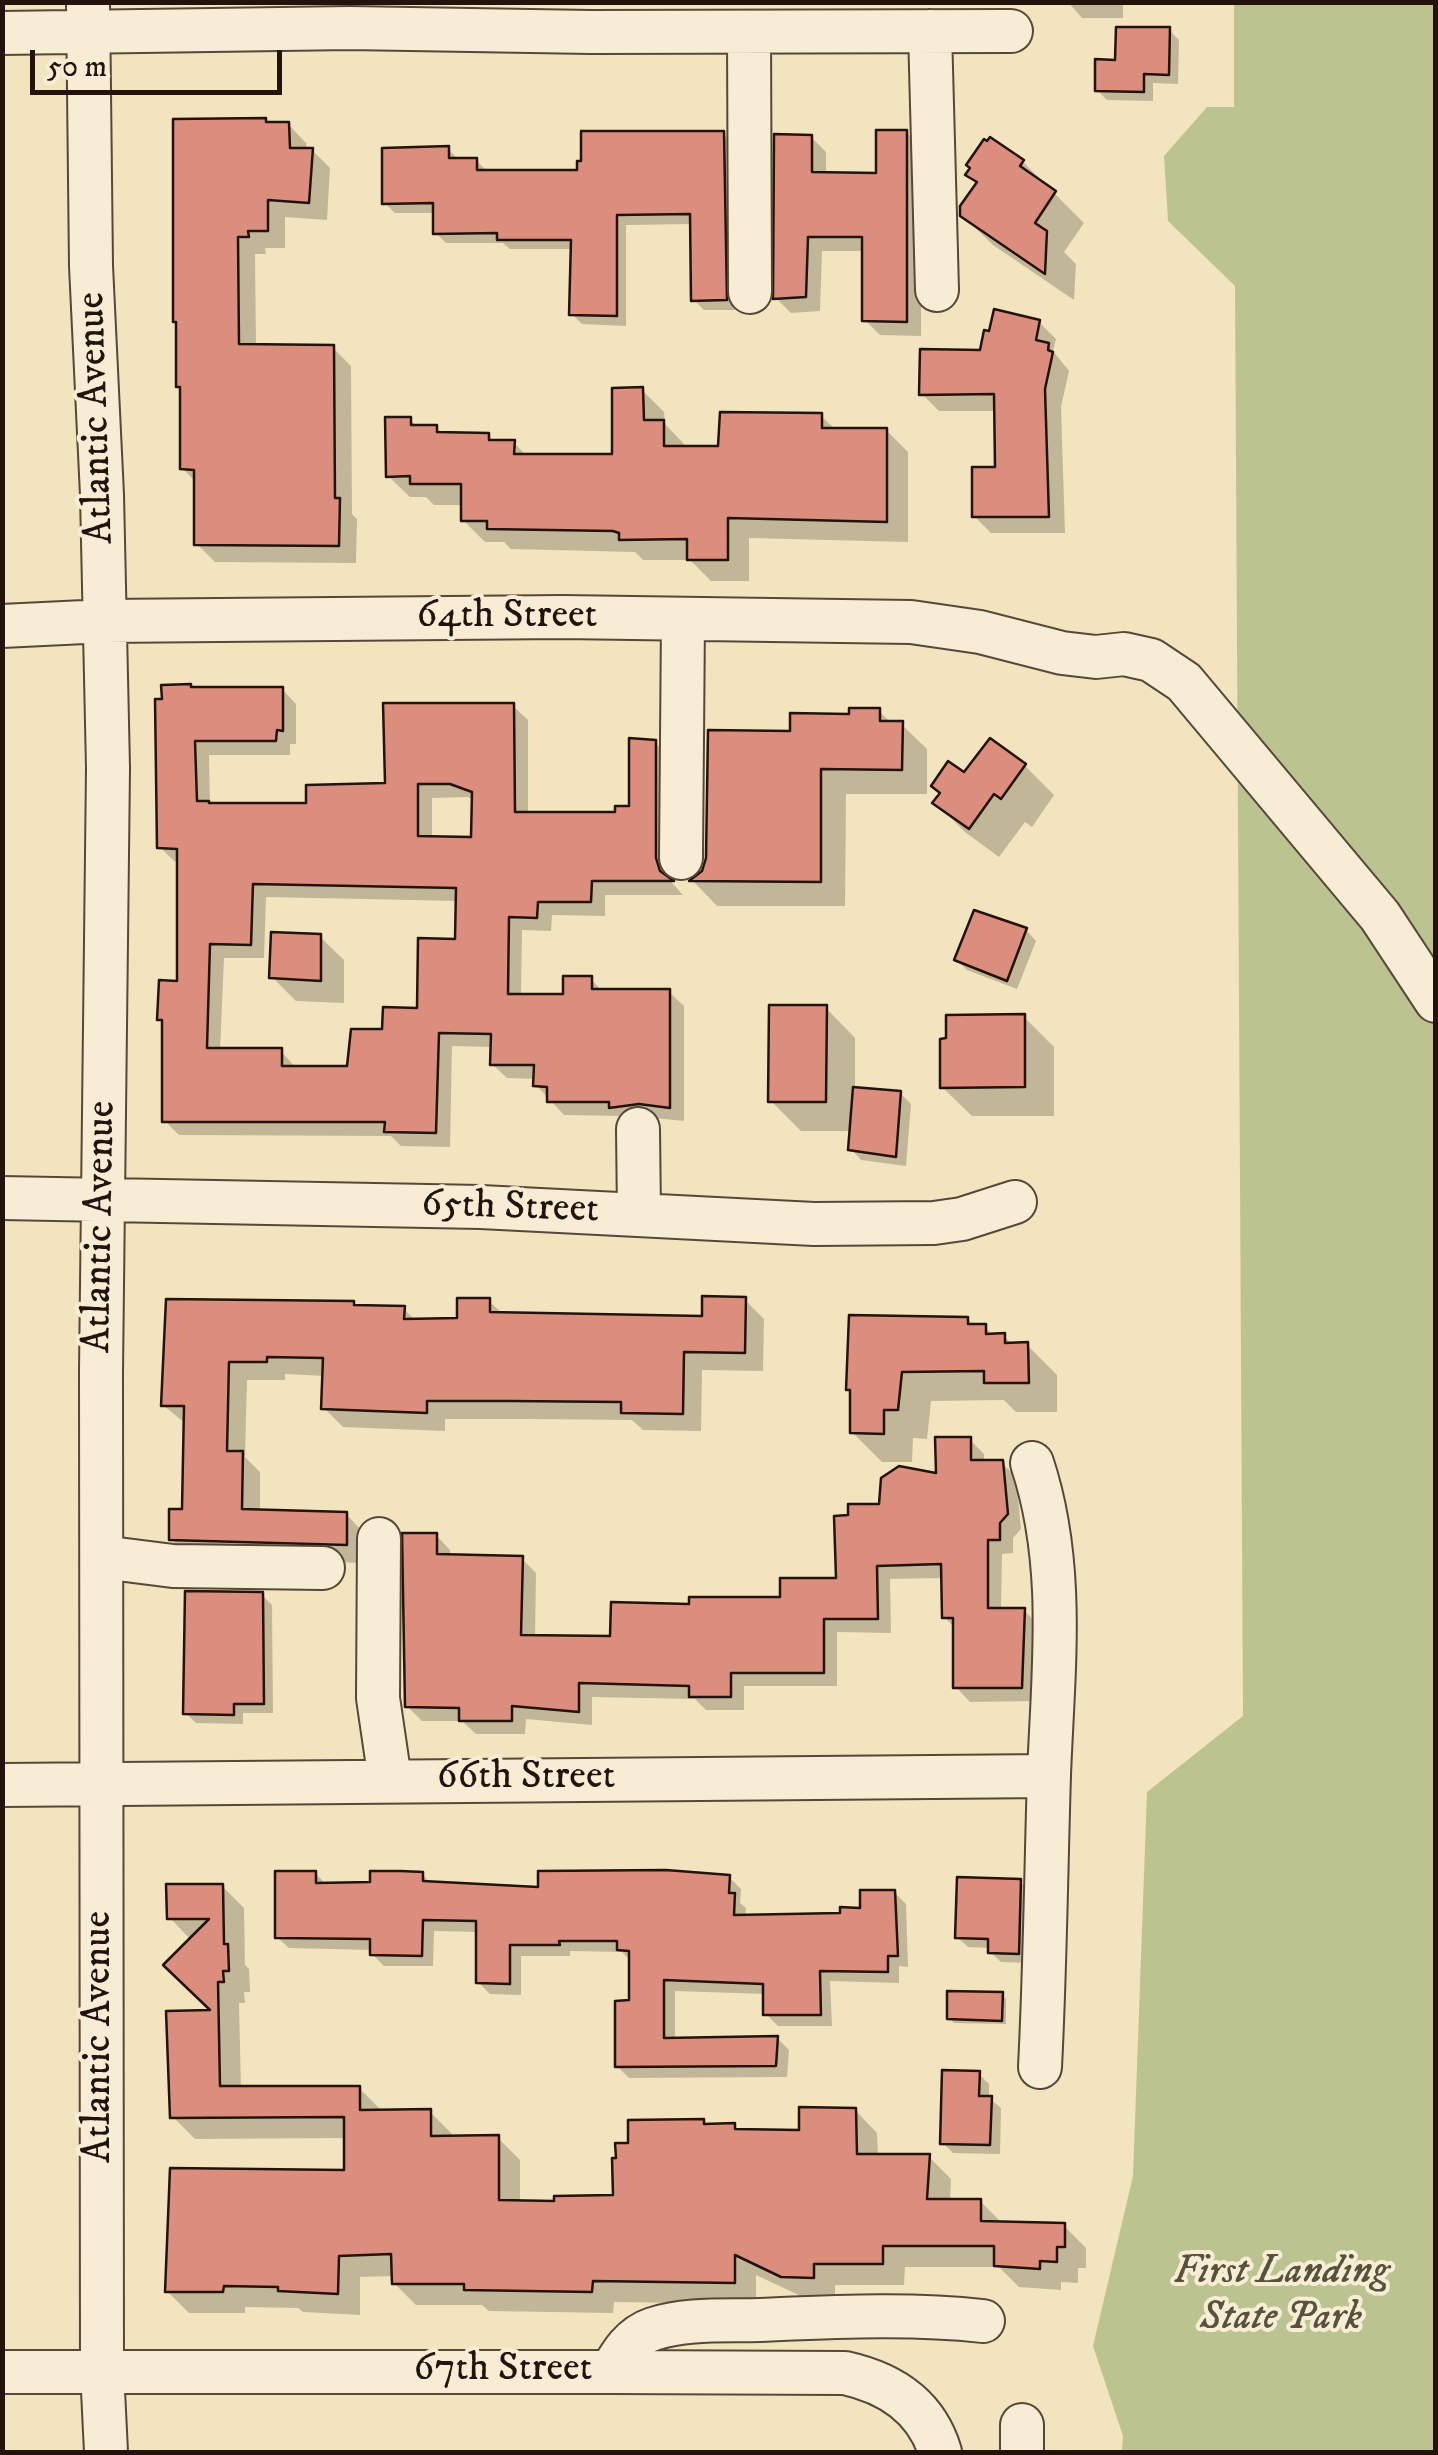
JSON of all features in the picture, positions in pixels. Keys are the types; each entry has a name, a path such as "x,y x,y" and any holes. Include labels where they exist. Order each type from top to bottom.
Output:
{"street":[{"path":"2,34 88,18 350,28 1011,31"},
{"name":"Atlantic Avenue","path":"88,18 108,768 99,1785 102,2370 106,2452"},
{"path":"930,31 937,290"},
{"path":"749,32 750,292"},
{"name":"64th Street","path":"2,626 105,621 563,617 911,622 1062,653 1151,660 1176,674 1380,916 1436,1000"},
{"path":"682,858 683,619"},
{"path":"638,1130 639,1214"},
{"name":"65th Street","path":"2,1198 482,1207 814,1224 934,1223 1015,1202"},
{"path":"1032,1463 1052,1546 1057,1634 1040,2067"},
{"path":"379,1539 378,1698 390,1780"},
{"path":"102,1557 173,1566 323,1568"},
{"name":"66th Street","path":"2,1785 1050,1776"},
{"name":"67th Street","path":"2,2372 611,2372 622,2351 654,2328 700,2322 848,2317 983,2321"},
{"path":"611,2372 845,2373 874,2380 900,2394 924,2418 940,2452"}],"green space":[{"name":"First Landing State Park","path":"1234,3 1435,3 1435,2452 1122,2452 1123,2436 1093,2346 1133,2176 1147,1792 1243,1716 1235,286 1168,221 1164,156 1207,107 1234,107"}],"building":[{"path":"1116,27 1170,27 1169,75 1144,74 1144,92 1095,91 1095,59 1115,60"},
{"path":"266,118 266,122 289,122 290,148 313,148 309,203 268,200 268,231 248,231 249,237 238,237 239,344 334,345 339,546 194,545 194,470 180,469 180,387 176,387 173,322 173,119"},
{"path":"876,130 907,130 907,322 862,321 862,237 808,237 806,297 773,299 774,134 812,135 812,172 876,173"},
{"path":"581,131 724,131 727,300 691,301 690,214 617,215 617,316 569,315 571,240 497,240 497,233 433,234 433,203 382,204 382,148 449,146 449,158 477,158 477,170 577,170 577,161 581,161"},
{"path":"990,137 1024,160 1020,166 1056,191 1035,223 1047,231 1045,274 960,216 960,206 977,182 965,175 970,168 966,165 984,139"},
{"path":"994,309 1040,320 1036,340 1049,343 1048,350 1053,352 1045,389 1049,517 972,517 972,467 995,467 994,394 919,395 920,349 980,350"},
{"path":"643,387 644,420 664,420 664,446 718,446 720,412 822,413 822,428 887,428 887,522 728,518 728,560 687,560 687,539 619,540 619,533 613,531 487,529 487,521 461,521 461,484 410,484 410,476 386,477 385,417 411,417 411,425 437,425 437,432 489,433 489,440 515,440 514,454 612,454 612,388"},
{"path":"161,685 283,687 283,731 277,730 276,741 195,741 197,801 209,803 306,803 306,785 385,783 383,703 514,703 515,812 615,812 615,806 629,806 629,738 656,740 656,858 660,871 674,881 592,881 591,902 538,902 537,918 509,917 508,994 563,994 563,976 592,976 592,989 670,989 670,1108 639,1104 609,1108 609,1102 547,1102 547,1087 533,1086 534,1065 490,1065 491,1034 439,1033 436,1133 384,1132 385,1122 162,1122 159,980 177,981 177,849 157,848 155,699 162,699","holes":["418,784 450,784 472,792 471,837 418,836","253,884 456,888 455,939 418,938 417,1008 383,1007 382,1029 351,1029 347,1066 282,1066 282,1048 207,1048 210,944 251,945"]},
{"path":"849,708 880,708 880,721 903,721 902,770 821,769 821,882 689,881 702,871 706,858 708,730 790,731 790,713 849,714"},
{"path":"990,738 1026,764 1001,799 994,794 969,829 932,803 940,793 931,786 948,761 964,772"},
{"path":"974,910 1027,928 1007,981 954,960"},
{"path":"271,932 321,934 321,981 269,978"},
{"path":"769,1005 827,1005 826,1102 768,1102"},
{"path":"1025,1014 1025,1087 940,1088 940,1039 946,1038 946,1015"},
{"path":"853,1087 901,1091 896,1157 848,1150"},
{"path":"702,1296 746,1297 745,1353 684,1352 683,1414 621,1413 621,1402 427,1401 427,1413 321,1409 323,1358 267,1357 267,1362 229,1362 227,1451 243,1451 242,1509 347,1512 347,1545 169,1540 169,1509 182,1509 184,1406 161,1406 166,1299 354,1301 354,1305 405,1306 404,1319 457,1318 457,1298 490,1298 490,1312 702,1316"},
{"path":"849,1315 968,1317 968,1324 986,1324 986,1334 1005,1333 1005,1343 1028,1342 1029,1383 984,1383 984,1371 902,1372 898,1410 884,1410 884,1434 850,1433 850,1390 846,1390"},
{"path":"935,1437 971,1437 971,1460 1003,1460 1008,1514 1000,1523 1000,1540 988,1540 988,1608 1025,1608 1022,1688 953,1688 953,1618 942,1618 941,1564 877,1566 878,1619 824,1619 824,1673 731,1673 731,1697 689,1697 689,1686 579,1683 579,1712 512,1706 512,1721 459,1721 459,1708 405,1707 402,1533 437,1533 437,1554 523,1556 521,1635 610,1636 611,1602 689,1604 689,1597 780,1597 780,1578 836,1578 834,1516 848,1515 848,1504 879,1504 881,1478 899,1466 936,1473"},
{"path":"185,1591 263,1592 264,1704 234,1704 234,1715 183,1714"},
{"path":"666,1870 730,1875 729,1893 735,1893 734,1915 840,1913 840,1907 860,1908 860,1890 895,1890 898,1956 888,1956 888,1972 820,1971 821,2015 763,2015 763,1984 664,1980 664,2038 778,2036 776,2066 615,2067 615,2001 629,2000 629,1951 617,1950 617,1941 510,1945 510,1984 476,1983 476,1921 423,1920 422,1956 370,1955 370,1939 275,1938 275,1871 316,1871 316,1883 370,1882 370,1871 401,1871 423,1872 423,1881 538,1887 538,1871"},
{"path":"957,1877 1021,1879 1019,1954 988,1953 988,1939 955,1938"},
{"path":"166,1884 223,1884 224,1944 228,1944 229,1971 223,1971 224,1982 218,1982 220,2086 360,2086 360,2110 431,2109 431,2136 499,2135 499,2200 554,2201 554,2196 613,2195 615,2143 628,2143 628,2120 704,2119 704,2124 735,2123 735,2129 799,2130 799,2107 856,2108 857,2154 930,2154 927,2199 981,2199 981,2221 1065,2223 1065,2247 1057,2247 1057,2262 1040,2261 1040,2269 994,2266 994,2246 883,2246 883,2264 814,2264 814,2278 781,2277 735,2255 735,2283 593,2281 592,2292 464,2290 464,2284 392,2284 391,2254 339,2256 338,2294 224,2286 223,2292 165,2292 170,2168 344,2170 344,2117 170,2118 166,2011 210,2010 163,1965 209,1919 167,1919"},
{"path":"947,1991 1003,1992 1002,2021 947,2019"},
{"path":"942,2070 980,2071 979,2096 992,2096 990,2145 940,2144"}]}
